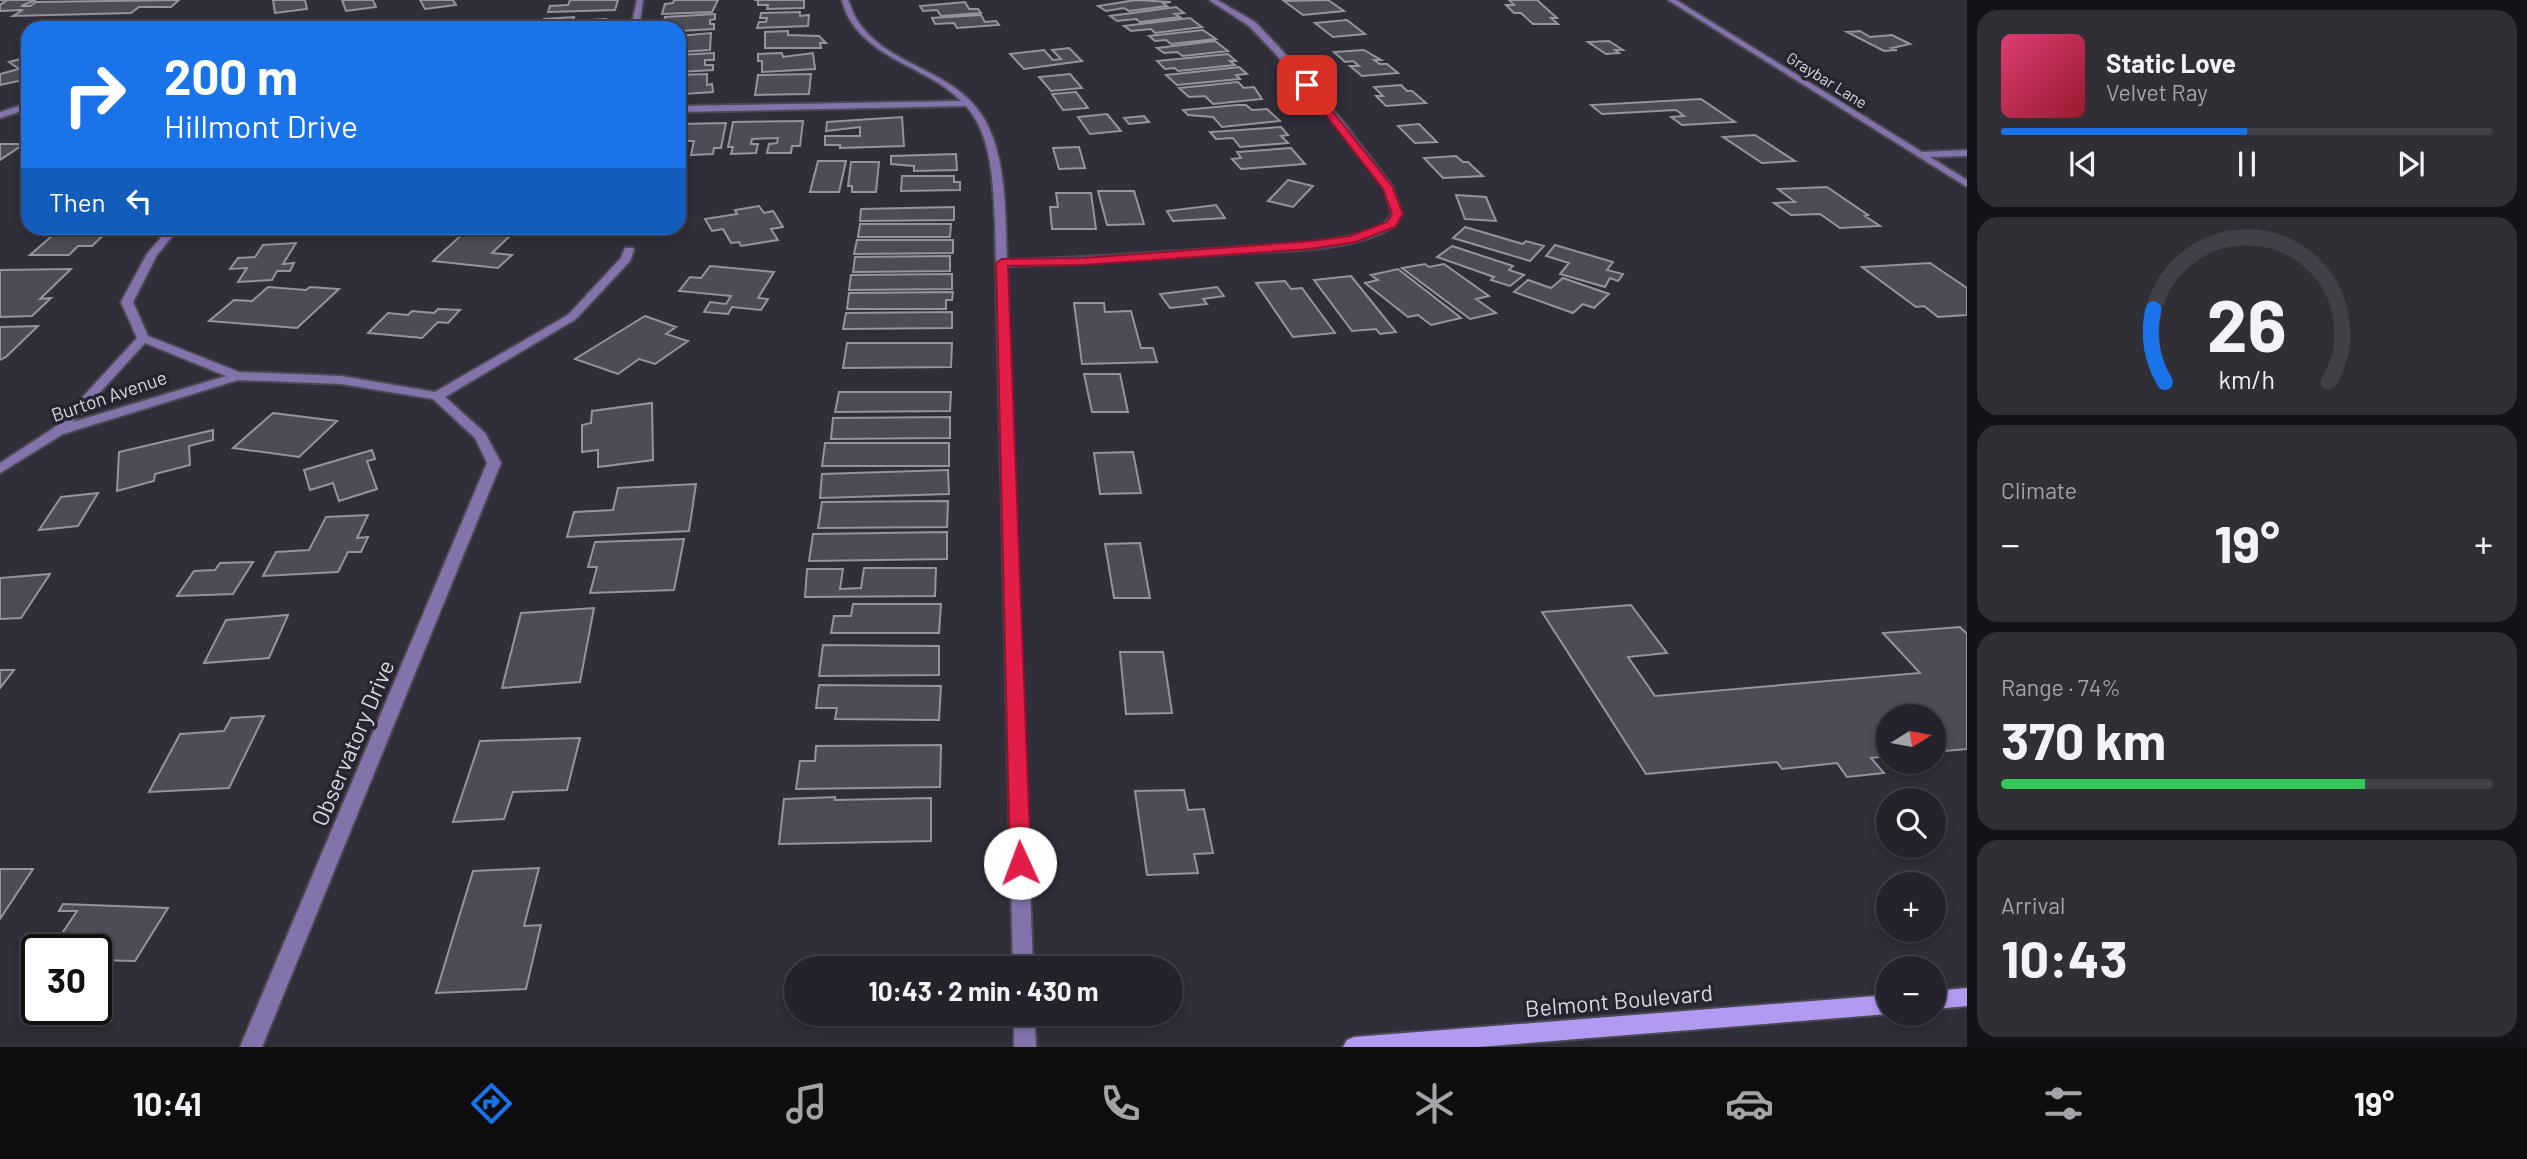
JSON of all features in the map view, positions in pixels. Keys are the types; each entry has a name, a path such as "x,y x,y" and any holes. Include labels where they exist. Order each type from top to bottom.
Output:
{"street":[{"path":"636,21 640,0"},
{"path":"845,0 849,13 868,37 951,88 968,103 985,131 996,176 1002,263 1023,956"},
{"path":"1002,263 1083,261 1311,245 1352,239 1391,224 1397,214 1389,188 1338,121 1252,24 1212,0"},
{"name":"Graybar Lane","path":"1671,0 1967,184"},
{"path":"686,109 968,103"},
{"path":"0,115 21,108"},
{"path":"1920,155 1967,153"},
{"path":"168,235 152,254 127,302 143,338 237,376 341,380 437,396 572,317 626,259 629,250"},
{"path":"58,431 143,338"},
{"name":"Burton Avenue","path":"0,468 58,431 237,376"},
{"name":"Observatory Drive","path":"251,1047 494,463 480,436 437,396"},
{"path":"1946,999 1967,997"},
{"name":"Belmont Boulevard","path":"1354,1047 1876,1005"},
{"path":"1025,1026 1026,1047"}],"building":[{"path":"0,0 36,0 21,6 30,6 36,2 179,0 171,7 139,7 131,13 13,16 23,10 0,11 0,5 6,1"},
{"path":"273,0 305,0 307,9 275,13"},
{"path":"342,0 373,0 376,7 346,11"},
{"path":"420,0 453,0 456,5 425,9"},
{"path":"570,0 618,0 615,10 548,12 550,6 568,5"},
{"path":"674,0 718,0 712,12 662,14 665,4 673,3"},
{"path":"758,0 804,0 804,8 767,9 768,5 758,5"},
{"path":"1136,0 1171,2 1163,3 1167,6 1129,11 1124,8 1106,11 1098,6"},
{"path":"1328,0 1344,11 1303,15 1284,1"},
{"path":"1509,0 1537,0 1557,18 1551,18 1558,24 1533,24 1506,5 1514,5"},
{"path":"965,2 969,9 978,9 981,13 941,16 937,10 923,11 920,6"},
{"path":"1176,7 1184,13 1175,14 1180,17 1140,22 1136,19 1117,21 1110,16"},
{"path":"800,12 800,16 809,15 808,26 757,28 759,22 766,22 767,18 760,18 761,13"},
{"path":"715,14 715,19 710,20 714,29 686,31 686,21 664,21 665,17"},
{"path":"981,15 985,22 996,21 999,25 957,28 954,23 935,24 932,18"},
{"path":"574,17 573,21 543,21"},
{"path":"1190,18 1202,27 1155,33 1151,29 1131,31 1124,26"},
{"path":"606,19 606,21 573,21"},
{"path":"1347,20 1365,34 1333,37 1315,23"},
{"path":"1203,30 1216,39 1171,44 1166,40 1155,41 1149,36"},
{"path":"788,31 788,35 819,36 826,43 820,43 821,48 765,48 765,32"},
{"path":"1860,31 1870,37 1892,35 1910,44 1892,48 1897,50 1884,51 1847,32"},
{"path":"711,33 710,50 686,52 686,35"},
{"path":"1215,41 1228,51 1183,56 1177,52 1164,53 1157,48"},
{"path":"1609,41 1623,50 1606,54 1588,42"},
{"path":"1069,48 1082,61 1024,69 1010,54 1044,50 1053,60 1061,59 1052,50"},
{"path":"1364,50 1381,60 1374,60 1387,64 1398,73 1362,76 1350,66 1359,66 1353,61 1345,62 1334,52"},
{"path":"714,53 714,60 705,60 705,65 713,65 713,70 686,72 686,55"},
{"path":"782,53 783,57 813,53 815,69 762,72 762,61 758,61 758,54"},
{"path":"1228,54 1236,61 1230,61 1235,65 1178,71 1175,68 1165,69 1157,61"},
{"path":"21,59 21,80 0,85 0,74 19,69 9,62"},
{"path":"1239,67 1247,74 1236,75 1240,79 1177,85 1166,75"},
{"path":"707,74 707,85 712,84 713,92 686,94 686,75"},
{"path":"811,74 809,94 755,95 758,75"},
{"path":"1070,74 1082,88 1051,91 1039,77"},
{"path":"1238,82 1244,88 1254,87 1262,99 1213,104 1205,96 1189,97 1179,88"},
{"path":"1401,85 1426,103 1386,106 1376,96 1383,96 1374,87"},
{"path":"1076,92 1088,108 1063,110 1052,94"},
{"path":"1701,99 1735,122 1682,125 1671,117 1684,116 1676,110 1602,114 1591,105"},
{"path":"1246,105 1252,110 1267,109 1280,121 1222,127 1213,117 1188,115 1183,110"},
{"path":"1107,114 1121,131 1090,134 1078,117"},
{"path":"1144,116 1149,122 1129,124 1124,118"},
{"path":"902,117 904,146 840,148 840,145 825,145 825,136 860,136 860,127 826,131 827,122"},
{"path":"803,121 800,146 792,146 791,153 767,153 769,144 777,143 778,138 752,139 751,144 758,144 756,153 731,154 733,147 728,147 733,122"},
{"path":"726,123 721,148 714,148 713,154 691,155 694,141 686,141 686,124"},
{"path":"1419,124 1437,142 1415,143 1398,126"},
{"path":"1281,127 1288,135 1281,136 1288,143 1240,147 1233,138 1216,139 1210,132"},
{"path":"1755,135 1795,161 1762,163 1723,137"},
{"path":"0,144 21,144 21,146 0,160"},
{"path":"1079,147 1085,168 1059,169 1053,148"},
{"path":"1291,148 1305,164 1241,169 1232,159 1241,158 1237,152"},
{"path":"956,154 957,170 914,171 914,166 891,164 891,156"},
{"path":"1456,156 1463,162 1468,162 1483,176 1443,178 1424,158"},
{"path":"818,161 846,161 839,192 810,192"},
{"path":"851,162 879,162 876,192 852,192 852,186 848,186"},
{"path":"902,176 954,176 954,182 960,182 960,190 901,191"},
{"path":"1288,180 1313,186 1293,207 1268,201"},
{"path":"1827,187 1880,226 1840,228 1820,214 1791,215 1774,203 1795,202 1778,189"},
{"path":"1098,191 1134,191 1144,224 1107,225"},
{"path":"1056,193 1091,193 1096,229 1052,229 1050,207 1058,207"},
{"path":"1456,195 1486,197 1496,221 1465,219"},
{"path":"1216,205 1225,218 1173,221 1167,211"},
{"path":"759,206 764,213 773,211 783,227 771,229 778,240 741,246 739,242 731,243 723,229 712,231 705,219 737,214 735,210"},
{"path":"954,207 954,220 860,221 861,209"},
{"path":"860,224 951,224 950,237 858,237"},
{"path":"1465,227 1523,244 1526,241 1544,246 1530,261 1453,238"},
{"path":"53,235 104,235 92,246 78,246 69,255 30,255"},
{"path":"461,235 511,235 492,253 512,255 498,268 433,261"},
{"path":"857,240 953,240 953,253 854,254"},
{"path":"296,243 283,264 294,263 290,271 277,271 272,280 238,282 247,268 230,269 238,258 255,257 263,245"},
{"path":"1555,245 1613,262 1607,270 1623,274 1618,281 1610,278 1605,287 1560,274 1569,263 1546,256"},
{"path":"1452,246 1513,266 1509,270 1524,275 1510,286 1491,280 1494,277 1437,257"},
{"path":"950,256 950,271 853,272 855,257"},
{"path":"1930,263 1967,288 1967,315 1938,317 1924,306 1916,307 1862,267"},
{"path":"1425,264 1429,267 1444,264 1489,296 1476,299 1496,313 1470,319 1402,268"},
{"path":"710,266 774,272 758,298 768,299 761,310 732,307 728,314 704,312 710,302 726,304 731,296 679,291 690,277 701,278"},
{"path":"71,269 40,299 51,298 32,316 0,317 0,270"},
{"path":"1398,269 1461,318 1431,325 1418,315 1408,317 1365,283 1378,280 1371,275"},
{"path":"952,274 952,289 849,290 851,275"},
{"path":"1351,276 1396,332 1380,334 1376,329 1352,331 1314,280"},
{"path":"1563,278 1609,294 1594,308 1583,304 1573,313 1514,292 1528,280 1551,288"},
{"path":"1285,281 1291,289 1302,288 1335,333 1293,337 1256,283"},
{"path":"268,287 339,289 297,328 209,321 234,300 252,301"},
{"path":"1217,287 1224,296 1203,299 1207,304 1170,308 1160,294"},
{"path":"953,292 952,300 946,300 946,309 847,309 849,293"},
{"path":"1074,303 1104,303 1105,312 1131,311 1141,348 1153,348 1157,362 1082,364"},
{"path":"438,309 460,310 448,323 438,322 422,338 368,333 388,313 434,313"},
{"path":"952,312 952,328 843,329 846,313"},
{"path":"645,316 676,327 666,334 688,341 655,364 639,359 618,374 575,359"},
{"path":"38,326 6,357 0,360 0,327"},
{"path":"847,343 952,343 951,367 843,368"},
{"path":"1084,374 1120,374 1128,412 1092,412"},
{"path":"839,392 951,392 950,411 835,412"},
{"path":"652,403 653,460 598,467 598,450 582,452 582,425 591,423 592,411"},
{"path":"273,413 337,421 299,457 233,448"},
{"path":"950,417 950,438 831,439 833,418"},
{"path":"213,430 213,440 189,446 190,465 155,474 154,481 117,491 119,452"},
{"path":"825,443 949,443 949,466 822,466"},
{"path":"372,450 375,459 367,461 377,489 339,501 333,483 310,490 304,470"},
{"path":"1133,452 1141,493 1100,494 1094,453"},
{"path":"948,470 949,494 820,498 822,474"},
{"path":"696,484 689,531 567,537 574,512 613,510 618,488"},
{"path":"98,493 78,526 39,530 61,497"},
{"path":"948,501 947,527 818,528 822,502"},
{"path":"368,515 357,538 368,537 361,552 348,552 338,572 263,576 276,552 309,550 326,517"},
{"path":"947,532 947,559 809,561 813,534"},
{"path":"684,539 674,590 590,593 597,567 588,567 595,542"},
{"path":"1140,543 1150,598 1114,598 1105,544"},
{"path":"253,562 233,594 177,596 194,571 215,570 220,563"},
{"path":"864,568 936,568 935,596 805,597 807,569 843,569 840,589 861,588"},
{"path":"50,574 21,618 0,619 0,578"},
{"path":"853,604 941,604 939,633 831,633 834,616 851,616"},
{"path":"1631,605 1667,653 1628,657 1655,696 1920,673 1883,633 1960,627 1967,634 1967,749 1946,751 1946,704 1876,704 1876,757 1871,758 1876,764 1876,774 1847,777 1837,763 1782,769 1777,762 1646,774 1542,612"},
{"path":"594,608 580,682 502,688 521,613"},
{"path":"288,615 269,658 204,663 226,620"},
{"path":"823,645 939,646 939,675 819,676"},
{"path":"1120,652 1163,652 1172,713 1126,714"},
{"path":"0,670 14,670 0,688"},
{"path":"819,685 941,686 939,720 835,719 837,708 816,708"},
{"path":"264,716 229,788 149,792 180,734 224,731 231,718"},
{"path":"580,738 567,790 513,792 504,819 453,822 480,741"},
{"path":"941,745 940,787 796,789 800,761 815,761 816,746"},
{"path":"1184,790 1188,810 1204,809 1213,853 1194,854 1198,873 1147,875 1135,791"},
{"path":"835,797 835,800 931,798 931,841 779,844 784,799"},
{"path":"539,868 524,926 541,925 526,989 436,993 473,871"},
{"path":"0,869 33,869 0,919"},
{"path":"63,904 168,908 135,961 112,960 112,934 62,934 77,911 59,911"}],"route":[{"path":"1020,863 1002,263 1083,261 1311,245 1352,239 1391,224 1397,214 1389,188 1307,85"}]}
